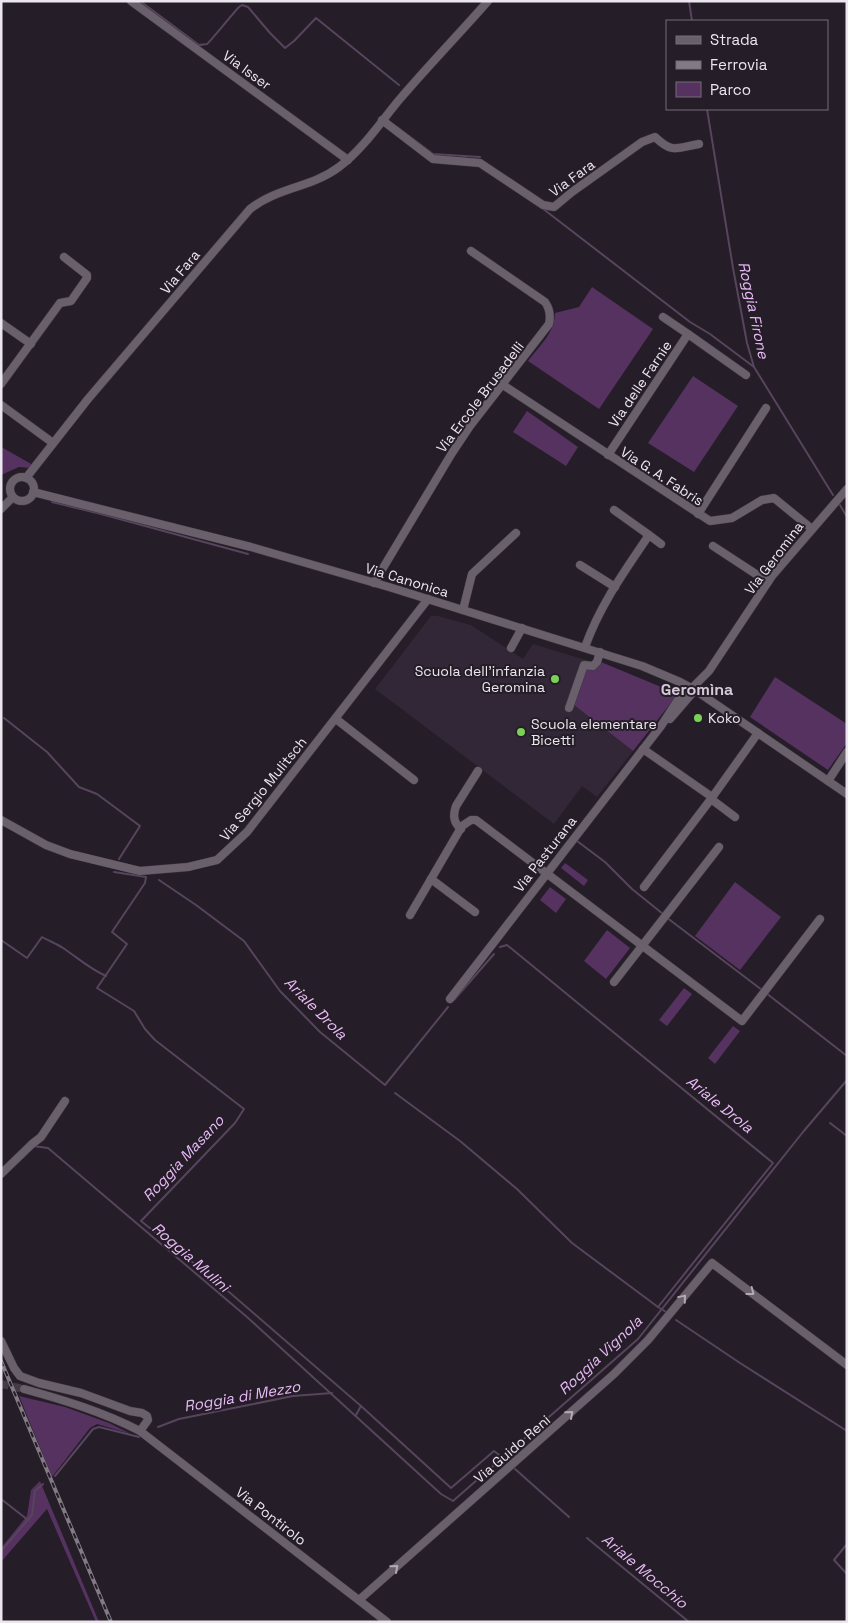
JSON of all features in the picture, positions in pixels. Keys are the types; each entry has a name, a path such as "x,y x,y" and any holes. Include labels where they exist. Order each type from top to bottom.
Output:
{"street":[{"name":"Via Isser","path":"131,1 348,160"},
{"name":"Via Fara","path":"26,478 88,399 250,209 268,197 321,178 348,160 488,1"},
{"name":"Via Fara","path":"382,120 432,159 480,163 543,205 554,208 572,192 642,142 654,137 666,147 672,149 699,144"},
{"name":"Via Ercole Brusadelli","path":"374,583 452,453 550,324 549,308 540,297 471,251"},
{"path":"1,384 60,302 71,301 87,278 86,275 64,257"},
{"path":"663,317 688,334"},
{"path":"1,323 30,344"},
{"name":"Via delle Farnie","path":"608,455 688,334 746,375"},
{"name":"Via G. A. Fabris","path":"503,385 710,521 732,518 762,500 774,498 812,529"},
{"path":"1,405 53,443"},
{"path":"698,514 766,408"},
{"path":"10,486 15,480 22,478 26,478 31,482 33,492 29,498 23,501 13,497"},
{"path":"1,484 10,486"},
{"path":"10,486 13,497"},
{"name":"Via Geromina","path":"694,690 709,671 768,582 847,489"},
{"name":"Via Canonica","path":"33,492 251,547 428,599 642,666 694,690 847,794"},
{"path":"1,509 13,497"},
{"path":"614,510 661,544"},
{"path":"463,610 472,574 516,533"},
{"path":"585,647 600,610 649,535"},
{"path":"712,546 768,582"},
{"path":"580,565 615,587"},
{"name":"Via Sergio Mulitsch","path":"1,820 46,845 70,854 140,870 188,867 217,860 247,832 428,599"},
{"path":"511,648 522,628"},
{"path":"569,708 584,665 593,666 597,662 600,652"},
{"name":"Via Pasturana","path":"450,999 661,726 671,719 694,690"},
{"path":"336,719 414,780"},
{"path":"644,887 758,733"},
{"path":"643,749 735,817"},
{"path":"828,781 847,752"},
{"path":"461,828 455,822 454,812 478,770"},
{"path":"410,915 461,828 471,820 480,822 742,1021 820,919"},
{"path":"614,982 719,847"},
{"path":"431,879 475,912"},
{"path":"1,1174 32,1144 41,1138 65,1101"},
{"name":"Via Guido Reni","path":"359,1600 614,1374 648,1340 712,1263 847,1365"},
{"path":"1,1341 20,1376 39,1384 81,1393 130,1411 142,1413 147,1416 148,1420 140,1431"},
{"name":"Via Pontirolo","path":"24,1389 79,1404 140,1431 387,1622"}],"shaded area":[{"name":"Scuola elementare Bicetti","path":"431,616 438,616 471,625 523,659 533,644 589,661 574,705 633,751 597,797 582,786 554,824 375,689"}],"green space":[{"path":"592,287 653,329 599,409 528,361 549,333 555,313 579,307"},
{"path":"693,376 738,406 694,472 648,443"},
{"path":"527,411 578,447 566,466 513,432"},
{"path":"1,448 33,465 30,468 19,467 1,475"},
{"path":"601,662 678,694 633,751 574,705 586,668 595,669"},
{"path":"775,677 847,724 847,743 828,770 750,717"},
{"path":"565,863 588,880 584,886 561,868"},
{"path":"735,882 781,917 740,970 695,936"},
{"path":"550,887 566,899 556,913 540,900"},
{"path":"607,930 630,948 606,979 584,961"},
{"path":"684,988 692,994 667,1026 659,1020"},
{"path":"733,1026 740,1031 715,1064 708,1058"},
{"path":"19,1396 65,1407 109,1423 131,1434 97,1424 90,1428 52,1477"},
{"path":"40,1481 99,1622 96,1622 47,1509 1,1562 1,1548 27,1516 31,1490"}],"waterway":[{"path":"140,1 199,45 207,44 242,5 248,7 285,48 316,18 399,85"},
{"name":"Roggia Firone","path":"689,1 692,20"},
{"name":"Roggia Firone","path":"707,110 733,268 747,343 754,367 833,495"},
{"path":"397,127 433,154 480,157"},
{"path":"542,208 690,322 710,334 754,367"},
{"path":"52,502 248,554"},
{"name":"Roggia Firone","path":"840,505 847,517"},
{"name":"Roggia Masano","path":"4,718 47,752 79,787 97,794 140,826 119,859"},
{"path":"577,841 605,862 632,889 663,914"},
{"name":"Roggia Masano","path":"114,872 146,877 145,883 112,932 127,944 97,988 134,1011 145,1029 155,1040 244,1109 235,1123 141,1221 221,1285 361,1406 356,1415"},
{"name":"Ariale Drola","path":"159,880 244,941 280,991 320,1032 385,1085 448,1007"},
{"path":"666,917 762,990"},
{"name":"Roggia Masano","path":"1,940 27,958 42,937 106,976"},
{"name":"Ariale Drola","path":"500,947 507,945 773,1163 658,1307 666,1312"},
{"name":"Ariale Drola","path":"454,1000 494,954"},
{"path":"766,993 847,1056"},
{"name":"Roggia Vignola","path":"33,1146 48,1148 247,1317 441,1494 453,1501 638,1339 803,1132 847,1080"},
{"path":"395,1093 460,1141 517,1189 572,1243 658,1307"},
{"path":"830,1123 847,1136"},
{"name":"Ariale Drola","path":"676,1320 847,1431"},
{"name":"Roggia di Mezzo","path":"158,1427 179,1419 293,1396 332,1393"},
{"name":"Ariale Mocchio","path":"361,1406 451,1488 494,1451 503,1458"},
{"name":"Roggia di Mezzo","path":"55,1476 93,1429 99,1427 139,1437"},
{"name":"Ariale Mocchio","path":"515,1469 569,1517"},
{"name":"Roggia di Mezzo","path":"1,1551 32,1515 35,1491 43,1484"},
{"path":"1,1499 28,1520"},
{"name":"Ariale Mocchio","path":"587,1538 689,1622"},
{"name":"Ariale Drola","path":"847,1544 834,1560 847,1574"}],"tunnel":[{"path":"1,1384 24,1389"}],"railway":[{"path":"1,1361 111,1622"}],"place":[{"name":"Scuola dell'infanzia Geromina","path":"555,679"},
{"name":"Koko","path":"698,718"},
{"name":"Scuola elementare Bicetti","path":"521,732"}],"district":[{"name":"Geromìna","path":"697,689"}],"water label":[{"name":"Roggia Mulini","path":"191,1257"}]}
